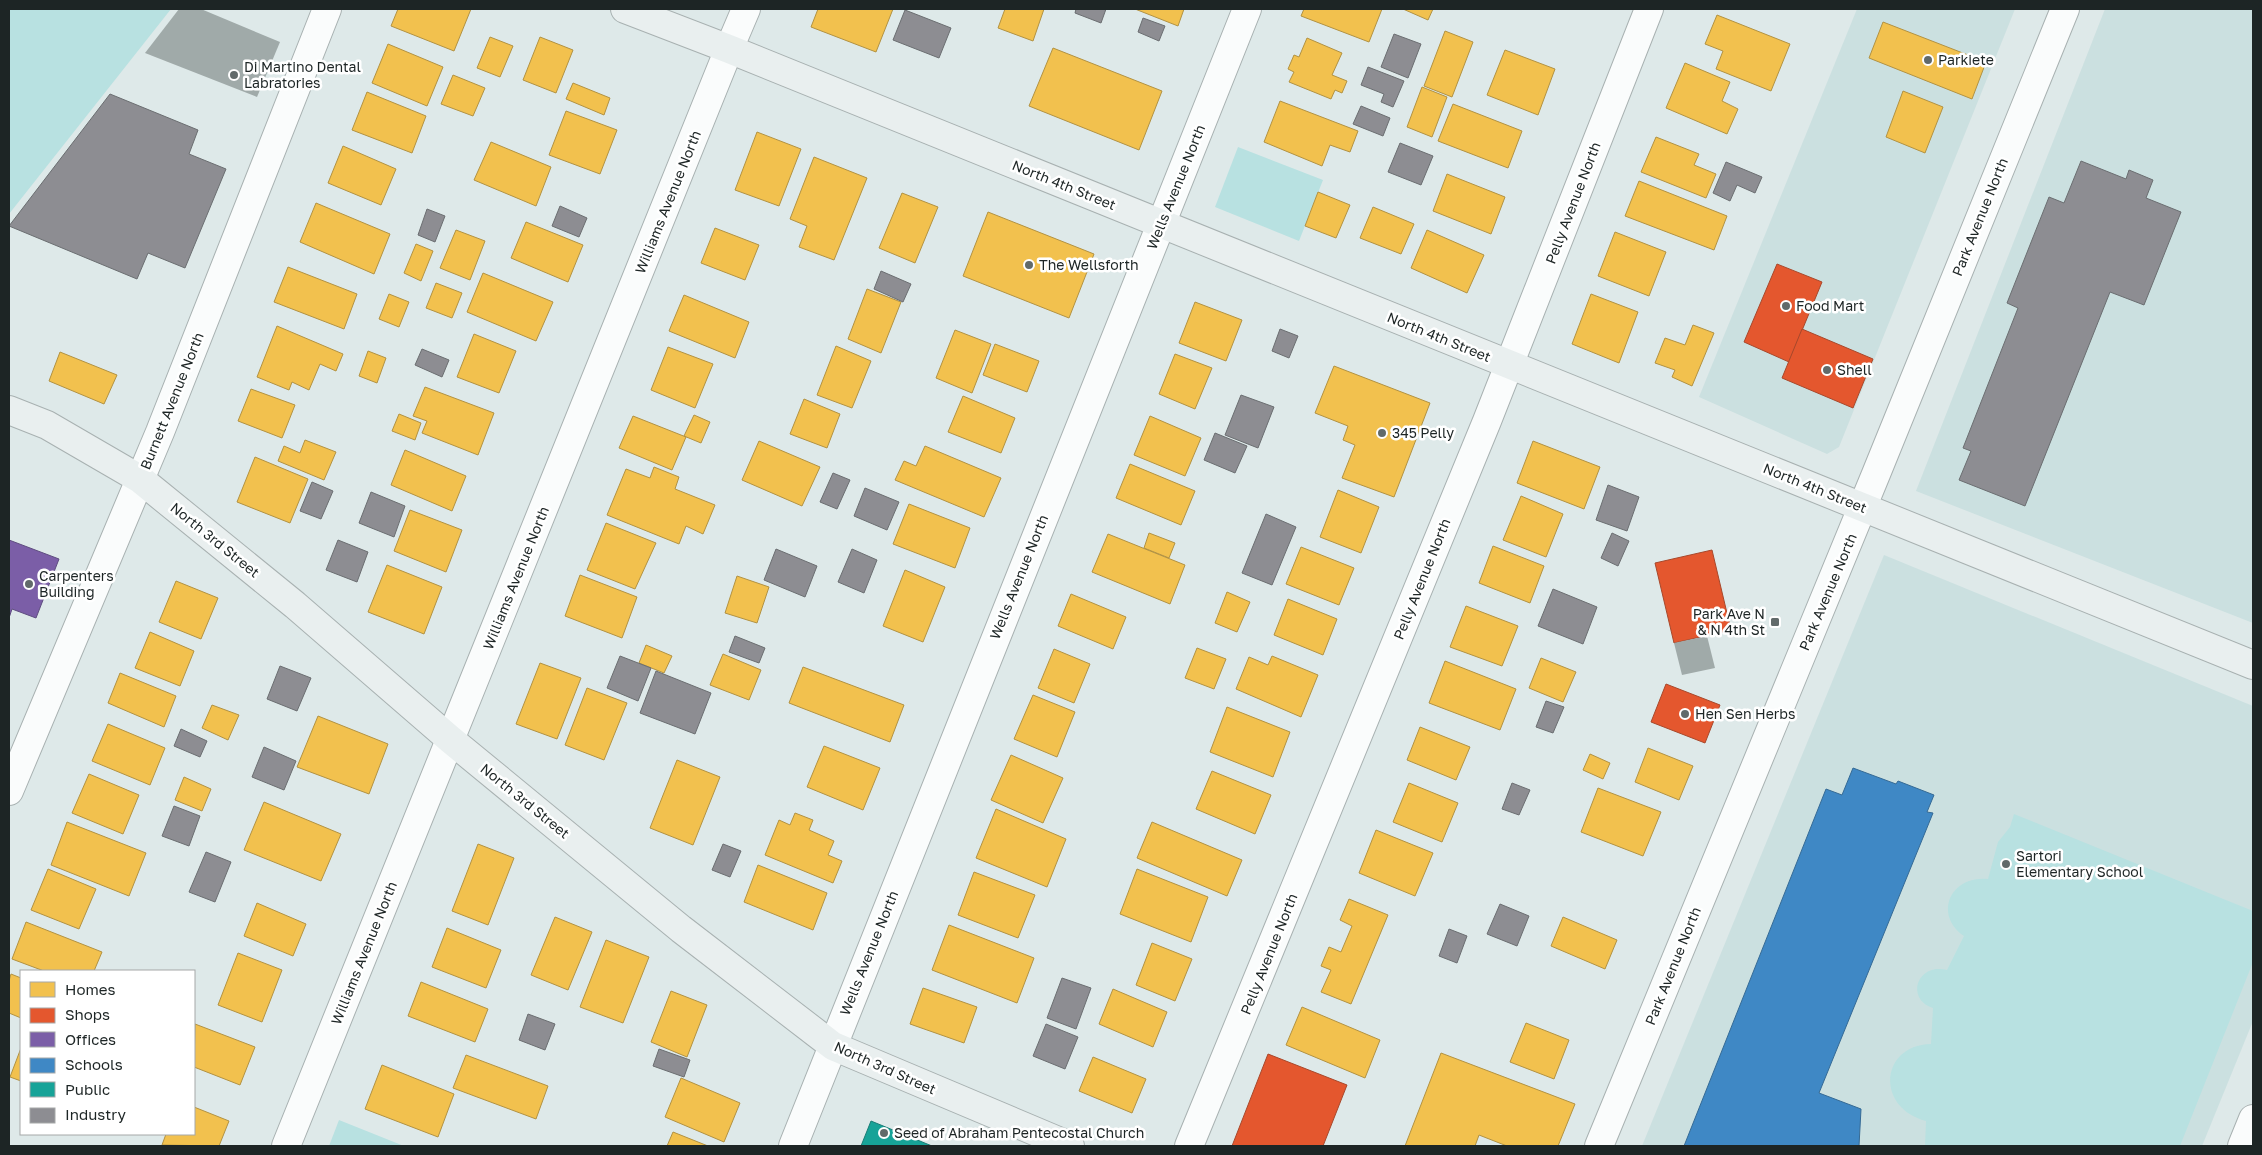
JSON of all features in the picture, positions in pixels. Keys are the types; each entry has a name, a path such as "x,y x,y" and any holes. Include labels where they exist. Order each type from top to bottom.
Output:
{"main road":[{"name":"North 4th Street","path":"624,9 729,49 2253,666"},
{"name":"North 3rd Street","path":"9,410 46,424 140,479 295,605 451,740 681,929 832,1046 1070,1146"}],"street":[{"name":"Burnett Avenue North","path":"9,791 160,432 327,9"},
{"name":"Williams Avenue North","path":"286,1146 746,9"},
{"name":"Wells Avenue North","path":"793,1146 1247,9"},
{"name":"Pelly Avenue North","path":"1189,1146 1510,365 1649,9"},
{"name":"Park Avenue North","path":"1599,1146 2065,9"},
{"path":"2242,1146 2253,1119"}],"shaded area":[{"path":"9,9 171,9 9,214"},
{"path":"1857,9 2015,9 1839,447 1827,454 1699,397"},
{"path":"2105,9 2253,9 2253,623 1916,491"},
{"path":"1238,147 1323,180 1299,241 1215,207"},
{"name":"Sartori Elementary School","path":"1884,555 2253,706 2253,1021 2202,1146 1642,1146"},
{"path":"2014,814 2253,911 2253,962 2180,1146 1925,1146 1926,1121 1909,1114 1898,1104 1892,1091 1890,1078 1894,1065 1902,1055 1914,1047 1931,1044 1933,1008 1924,1003 1919,997 1918,983 1928,971 1937,969 1947,970 1964,936 1949,918 1950,898 1964,883 1975,879 1988,879 1998,842 2010,827"},
{"path":"339,1120 404,1146 329,1146"}],"building: Homes":[{"path":"398,9 471,9 454,51 391,26"},
{"path":"818,9 893,9 876,52 811,27"},
{"path":"1005,9 1044,9 1033,41 998,28"},
{"path":"1135,9 1184,9 1178,26"},
{"path":"1304,9 1382,9 1369,42 1301,16"},
{"path":"1403,9 1433,9 1428,20"},
{"path":"1717,15 1790,44 1771,91 1716,69 1723,51 1705,44"},
{"name":"Parkiete","path":"1883,22 1986,62 1972,99 1869,58"},
{"path":"1445,31 1473,42 1452,97 1424,86"},
{"path":"490,37 513,46 500,77 477,68"},
{"path":"540,37 573,50 556,93 523,80"},
{"path":"1307,38 1342,53 1332,75 1347,81 1342,93 1335,90 1331,99 1289,82 1294,72 1288,69 1294,55 1299,57"},
{"path":"388,44 443,67 427,106 372,83"},
{"path":"1053,48 1162,91 1139,150 1029,106"},
{"path":"1505,50 1555,69 1538,115 1487,95"},
{"path":"1685,63 1730,82 1722,101 1738,109 1727,134 1666,108"},
{"path":"453,75 485,88 473,116 441,104"},
{"path":"573,83 610,98 604,115 566,99"},
{"path":"1422,87 1447,97 1432,137 1407,127"},
{"path":"1903,91 1943,107 1925,153 1886,137"},
{"path":"367,92 426,116 412,153 352,130"},
{"path":"1280,101 1358,131 1350,152 1330,145 1322,166 1264,142"},
{"path":"1453,104 1522,131 1508,168 1438,141"},
{"path":"566,111 617,130 600,174 549,155"},
{"path":"757,132 801,149 779,206 735,190"},
{"path":"1656,137 1699,154 1694,165 1716,174 1706,198 1641,172"},
{"path":"491,142 551,167 536,206 474,180"},
{"path":"343,146 396,169 381,205 328,183"},
{"path":"814,157 867,178 834,260 799,247 807,226 790,219"},
{"path":"1447,174 1505,197 1491,234 1433,211"},
{"path":"1639,181 1727,216 1714,250 1625,216"},
{"path":"1318,192 1350,205 1336,238 1305,226"},
{"path":"902,193 938,207 915,263 879,248"},
{"path":"316,203 390,234 374,274 300,242"},
{"path":"1373,207 1414,224 1401,254 1360,238"},
{"name":"The Wellsforth","path":"988,212 1094,254 1069,318 963,276"},
{"path":"526,222 583,245 568,282 511,258"},
{"path":"715,228 759,245 745,280 701,263"},
{"path":"456,230 485,241 470,280 440,268"},
{"path":"1427,230 1484,255 1467,293 1411,268"},
{"path":"1615,232 1666,252 1649,296 1598,276"},
{"path":"416,244 433,251 421,281 404,273"},
{"path":"288,267 357,294 344,329 274,302"},
{"path":"483,273 553,302 536,341 467,312"},
{"path":"436,283 462,293 452,318 426,308"},
{"path":"867,289 901,302 881,353 848,339"},
{"path":"389,294 409,302 399,327 379,319"},
{"path":"1591,294 1638,312 1619,363 1572,344"},
{"path":"684,295 749,322 735,358 669,331"},
{"path":"1195,302 1242,320 1226,361 1179,343"},
{"path":"1693,325 1714,333 1692,386 1672,377 1675,370 1655,363 1665,338 1685,345"},
{"path":"277,326 343,354 336,371 320,364 309,390 292,382 289,390 257,377"},
{"path":"955,330 991,344 972,393 936,378"},
{"path":"474,334 516,351 499,393 457,377"},
{"path":"995,344 1039,361 1027,392 983,375"},
{"path":"836,346 871,361 852,408 817,395"},
{"path":"668,347 713,364 695,408 651,390"},
{"path":"368,351 386,358 377,383 359,376"},
{"path":"60,352 117,375 104,404 49,381"},
{"path":"1175,354 1212,368 1195,409 1159,394"},
{"name":"345 Pelly","path":"1334,366 1430,403 1394,497 1342,478 1355,445 1343,440 1348,426 1315,413"},
{"path":"425,387 494,413 478,455 422,433 427,421 413,416"},
{"path":"251,389 295,405 282,438 238,421"},
{"path":"963,396 1015,418 1001,453 948,432"},
{"path":"804,399 840,414 827,448 790,434"},
{"path":"399,414 421,423 415,440 392,431"},
{"path":"694,415 710,422 701,443 684,436"},
{"path":"633,416 686,437 672,470 619,448"},
{"path":"1150,416 1201,438 1185,476 1134,455"},
{"path":"305,440 336,452 324,480 278,461 284,446 300,453"},
{"path":"759,441 820,467 802,506 742,480"},
{"path":"1533,441 1600,467 1584,509 1517,483"},
{"path":"925,446 1001,478 984,517 895,480 904,461 916,466"},
{"path":"405,450 466,476 452,511 391,485"},
{"path":"255,457 308,479 290,523 237,502"},
{"path":"1130,464 1195,491 1181,525 1116,498"},
{"path":"654,467 679,477 675,489 715,505 703,534 686,526 679,544 607,515 626,469 650,478"},
{"path":"1338,490 1379,507 1361,553 1320,537"},
{"path":"1521,496 1563,514 1546,557 1503,540"},
{"path":"909,504 970,528 955,568 893,544"},
{"path":"410,510 462,530 446,572 394,551"},
{"path":"606,523 656,543 635,589 587,570"},
{"path":"1149,533 1175,543 1169,558 1144,548"},
{"path":"1108,534 1185,565 1170,604 1092,572"},
{"path":"1493,546 1544,566 1530,603 1479,583"},
{"path":"1301,547 1354,568 1339,605 1286,584"},
{"path":"387,565 442,587 424,634 368,612"},
{"path":"905,570 945,587 923,642 883,626"},
{"path":"580,575 637,597 622,638 565,616"},
{"path":"737,576 769,587 757,623 725,613"},
{"path":"176,581 218,598 201,639 159,622"},
{"path":"1227,592 1250,602 1237,632 1215,623"},
{"path":"1071,594 1126,617 1113,649 1058,626"},
{"path":"1288,599 1337,619 1323,655 1274,635"},
{"path":"1466,606 1518,626 1502,666 1450,647"},
{"path":"150,632 194,651 180,686 135,668"},
{"path":"646,645 672,656 664,673 639,663"},
{"path":"1197,648 1226,659 1214,689 1185,678"},
{"path":"1054,649 1090,664 1074,703 1038,688"},
{"path":"723,654 761,670 749,700 710,685"},
{"path":"1272,656 1318,675 1301,717 1236,689 1249,657 1268,665"},
{"path":"1541,658 1576,672 1563,702 1529,688"},
{"path":"1445,661 1516,689 1500,730 1429,703"},
{"path":"540,663 581,678 557,739 516,724"},
{"path":"803,667 904,705 890,742 789,703"},
{"path":"120,673 176,696 164,727 108,703"},
{"path":"587,688 627,703 604,760 565,745"},
{"path":"1033,695 1075,712 1057,757 1014,739"},
{"path":"212,705 239,715 228,740 202,728"},
{"path":"1227,707 1290,732 1273,777 1210,752"},
{"path":"318,716 388,744 369,794 297,767"},
{"path":"108,724 165,748 150,785 92,761"},
{"path":"1420,727 1470,747 1456,780 1407,760"},
{"path":"824,746 880,768 863,810 807,787"},
{"path":"1648,748 1693,766 1679,800 1635,782"},
{"path":"1590,754 1610,763 1603,779 1583,770"},
{"path":"1011,755 1063,778 1043,823 991,800"},
{"path":"677,760 720,777 693,845 650,828"},
{"path":"1212,771 1271,795 1255,834 1196,809"},
{"path":"89,774 139,795 123,834 72,813"},
{"path":"184,777 211,789 202,811 175,800"},
{"path":"1409,783 1458,803 1442,842 1393,822"},
{"path":"1598,788 1661,812 1643,856 1581,832"},
{"path":"264,802 341,834 321,881 244,850"},
{"path":"996,809 1066,839 1047,887 976,858"},
{"path":"795,813 813,820 809,830 834,841 828,855 842,861 833,883 765,855 779,820 790,825"},
{"path":"67,822 146,853 129,896 51,865"},
{"path":"1152,822 1242,860 1227,896 1137,858"},
{"path":"1376,830 1433,853 1415,896 1359,873"},
{"path":"478,844 514,858 488,925 452,911"},
{"path":"758,865 827,893 813,930 744,902"},
{"path":"48,869 96,889 79,929 31,910"},
{"path":"1137,869 1208,897 1191,942 1120,914"},
{"path":"974,872 1035,895 1018,938 958,915"},
{"path":"1349,899 1388,915 1351,1004 1321,992 1331,970 1321,966 1329,947 1341,952 1352,926 1340,920"},
{"path":"257,903 306,924 293,956 244,936"},
{"path":"555,917 592,932 568,990 531,975"},
{"path":"1563,917 1617,940 1605,969 1551,946"},
{"path":"26,922 102,952 94,970 41,970 12,959"},
{"path":"949,925 1034,958 1017,1003 932,970"},
{"path":"447,928 501,950 486,988 432,967"},
{"path":"606,940 649,957 623,1023 580,1007"},
{"path":"1152,943 1192,959 1175,1001 1136,985"},
{"path":"238,953 282,970 262,1022 218,1005"},
{"path":"11,974 20,978 20,1018 9,1013 9,981"},
{"path":"421,982 488,1009 475,1042 408,1016"},
{"path":"923,988 977,1007 964,1043 910,1024"},
{"path":"1113,989 1167,1012 1153,1047 1099,1024"},
{"path":"671,991 707,1005 687,1057 651,1042"},
{"path":"1302,1007 1380,1040 1365,1078 1286,1045"},
{"path":"1526,1023 1569,1040 1554,1079 1510,1062"},
{"path":"195,1024 255,1047 240,1085 195,1067"},
{"path":"20,1051 20,1081 10,1077"},
{"path":"1441,1053 1575,1104 1558,1146 1507,1146 1479,1135 1475,1146 1405,1146"},
{"path":"466,1055 548,1086 536,1119 453,1088"},
{"path":"1093,1057 1146,1079 1132,1113 1079,1091"},
{"path":"382,1065 454,1094 438,1137 365,1109"},
{"path":"681,1078 740,1103 724,1142 665,1117"},
{"path":"195,1107 229,1121 219,1146 162,1145 166,1135 195,1135"},
{"path":"673,1132 708,1146 667,1146"}],"building: Shops":[{"name":"Food Mart","path":"1777,264 1822,282 1789,362 1744,342"},
{"name":"Shell","path":"1802,329 1873,359 1853,408 1782,378"},
{"path":"1712,550 1731,630 1674,643 1655,563"},
{"name":"Hen Sen Herbs","path":"1666,684 1720,705 1705,743 1651,722"},
{"path":"1268,1054 1347,1085 1323,1146 1232,1146"}],"building: Offices":[{"name":"Carpenters Building","path":"9,540 59,559 36,618 12,609 9,618"}],"building: Schools":[{"path":"1853,768 1896,784 1898,781 1934,795 1927,812 1933,813 1819,1093 1861,1109 1859,1146 1684,1146 1826,789 1842,795"}],"building: Public":[{"name":"Seed of Abraham Pentecostal Church","path":"871,1121 932,1146 861,1146"}],"building: Industry":[{"path":"1076,9 1106,9 1101,23 1075,13"},
{"path":"905,10 951,28 939,58 893,40"},
{"path":"1143,18 1165,26 1159,41 1138,32"},
{"path":"1394,34 1421,44 1408,78 1381,67"},
{"path":"1368,67 1404,81 1393,107 1381,102 1384,94 1361,85"},
{"path":"110,94 198,130 189,154 226,169 185,268 148,253 137,279 9,226"},
{"path":"1361,106 1390,118 1383,136 1353,124"},
{"path":"1400,143 1433,156 1421,185 1388,172"},
{"path":"2081,161 2126,179 2129,170 2153,180 2146,198 2181,212 2144,305 2110,292 2025,506 1959,480 1971,451 1963,448 2018,308 2007,303 2049,197 2064,203"},
{"path":"1726,162 1762,177 1755,193 1737,185 1730,201 1713,193"},
{"path":"560,206 587,218 579,237 552,226"},
{"path":"427,209 445,216 435,242 418,235"},
{"path":"881,271 911,284 903,302 874,289"},
{"path":"1280,329 1298,336 1289,358 1272,351"},
{"path":"422,349 449,360 442,377 415,365"},
{"path":"1241,395 1274,407 1258,448 1225,435"},
{"path":"1215,433 1247,446 1235,473 1204,460"},
{"path":"833,473 850,480 837,509 820,502"},
{"path":"312,482 333,491 321,519 300,511"},
{"path":"1608,485 1639,497 1627,531 1596,520"},
{"path":"865,488 899,502 887,530 854,516"},
{"path":"371,492 405,506 394,537 359,523"},
{"path":"1266,514 1296,527 1272,585 1242,573"},
{"path":"1612,533 1629,541 1618,566 1601,558"},
{"path":"338,540 368,552 357,582 326,570"},
{"path":"776,549 817,566 805,597 764,580"},
{"path":"852,549 877,560 864,593 838,582"},
{"path":"1553,589 1597,607 1583,644 1538,626"},
{"path":"735,636 765,648 759,663 729,652"},
{"path":"620,656 651,668 638,701 607,688"},
{"path":"280,666 311,678 297,711 267,699"},
{"path":"656,671 711,693 695,734 640,713"},
{"path":"1546,701 1564,707 1553,733 1536,727"},
{"path":"181,729 207,741 200,757 174,746"},
{"path":"264,747 296,761 284,790 252,777"},
{"path":"1512,783 1530,790 1519,815 1502,809"},
{"path":"174,806 200,816 189,846 162,836"},
{"path":"723,844 741,851 730,877 712,870"},
{"path":"206,852 231,862 215,902 189,892"},
{"path":"1500,904 1529,916 1517,946 1487,934"},
{"path":"1449,929 1467,936 1457,963 1439,956"},
{"path":"1062,978 1091,988 1076,1029 1047,1018"},
{"path":"528,1014 555,1024 545,1050 519,1040"},
{"path":"1046,1024 1078,1037 1065,1069 1033,1056"},
{"path":"659,1049 690,1060 684,1077 653,1066"}],"building: Other":[{"name":"Di Martino Dental Labratories","path":"179,9 201,9 280,42 257,97 145,53"},
{"path":"1707,636 1715,668 1682,675 1674,643"}],"place":[{"name":"Parkiete","path":"1928,60"},
{"name":"Di Martino Dental Labratories","path":"234,75"},
{"name":"The Wellsforth","path":"1029,265"},
{"name":"Food Mart","path":"1786,306"},
{"name":"Shell","path":"1827,370"},
{"name":"345 Pelly","path":"1382,433"},
{"name":"Carpenters Building","path":"29,584"},
{"name":"Park Ave N & N 4th St","path":"1775,622"},
{"name":"Hen Sen Herbs","path":"1685,714"},
{"name":"Sartori Elementary School","path":"2006,864"},
{"name":"Seed of Abraham Pentecostal Church","path":"884,1133"}]}
